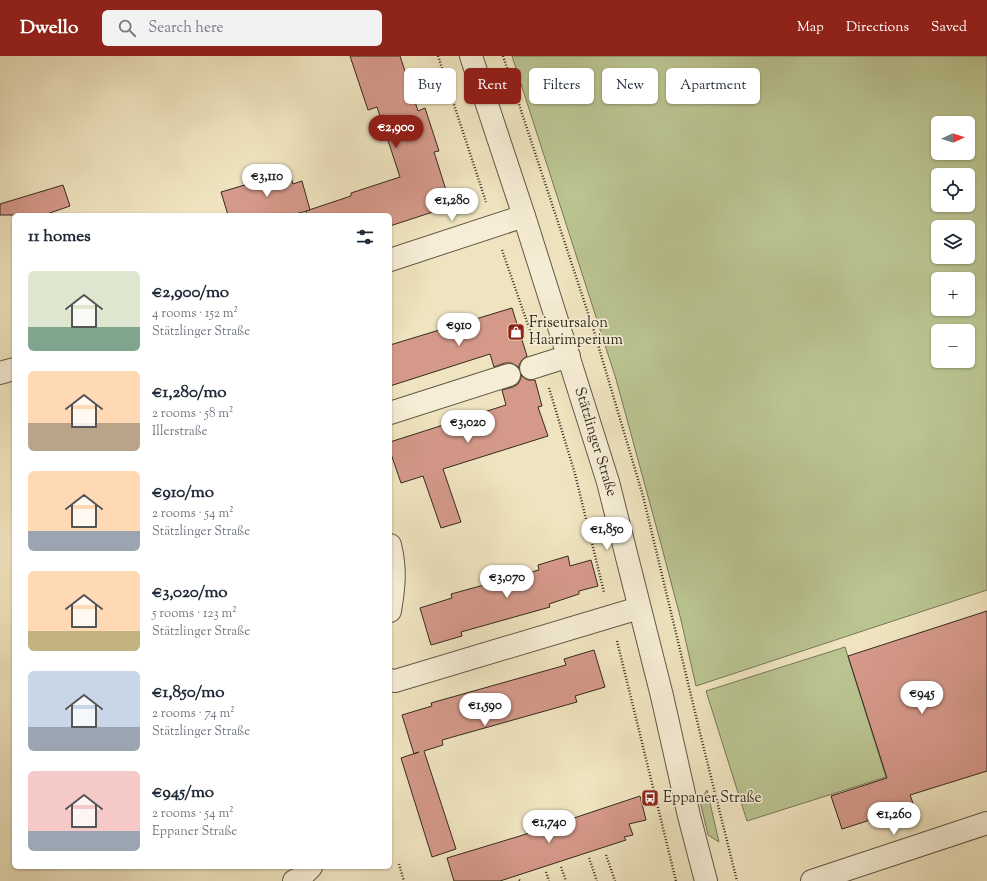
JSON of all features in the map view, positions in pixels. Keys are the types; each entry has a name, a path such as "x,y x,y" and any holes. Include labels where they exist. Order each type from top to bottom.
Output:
{"street":[{"name":"Stätzlinger Straße","path":"471,56 524,216 608,482 662,696 689,816 706,881"},
{"path":"392,259 524,216"},
{"path":"536,367 568,356"},
{"path":"0,373 12,370"},
{"path":"392,412 509,375"},
{"path":"392,554 394,563 394,587 392,599"},
{"path":"392,680 395,681 639,608"},
{"path":"812,881 987,823"},
{"path":"294,881 300,878 309,869"}],"path":[{"path":"438,56 494,226 536,367 575,474 676,881"},
{"path":"606,855 616,881"},
{"path":"589,858 597,881"},
{"path":"399,864 404,881"},
{"path":"561,867 566,881"},
{"path":"546,872 549,881"}],"green space":[{"path":"512,56 987,56 987,590 696,686 681,620 616,379 521,84 521,68 516,68"},
{"path":"845,647 886,777 747,821 706,691"},
{"path":"707,790 719,842 708,835 700,801"}],"building":[{"path":"350,56 400,56 404,68 404,104 416,104 418,111 425,108 439,151 434,152 451,206 392,225 392,213 306,213 306,211 351,196 351,193 400,177 377,107 368,110"},
{"path":"289,172 293,184 302,181 310,210 299,213 227,213 221,192"},
{"path":"63,185 70,206 50,213 12,213 12,215 0,215 0,204"},
{"path":"512,308 527,356 522,360 519,368 511,363 505,363 494,367 490,354 392,385 392,344"},
{"path":"521,375 528,380 535,380 542,406 538,407 548,436 443,469 461,522 441,528 423,476 401,483 392,457 392,441 506,405 502,390 518,384"},
{"path":"568,556 570,566 591,560 598,586 579,591 579,594 549,604 550,607 461,632 462,636 431,645 420,608 452,598 451,594 539,570 538,565"},
{"path":"987,611 987,771 910,795 914,806 842,829 831,796 887,778 848,656"},
{"path":"594,650 605,687 575,696 577,702 442,740 443,745 424,751 456,849 432,857 401,758 414,754 402,715 432,706 431,703 566,665 564,659"},
{"path":"640,796 646,820 629,824 633,835 624,837 626,840 500,881 454,881 447,858 520,836"}],"place":[{"name":"Friseursalon Haarimperium","path":"516,332"},
{"name":"Eppaner Straße","path":"650,798"}]}
